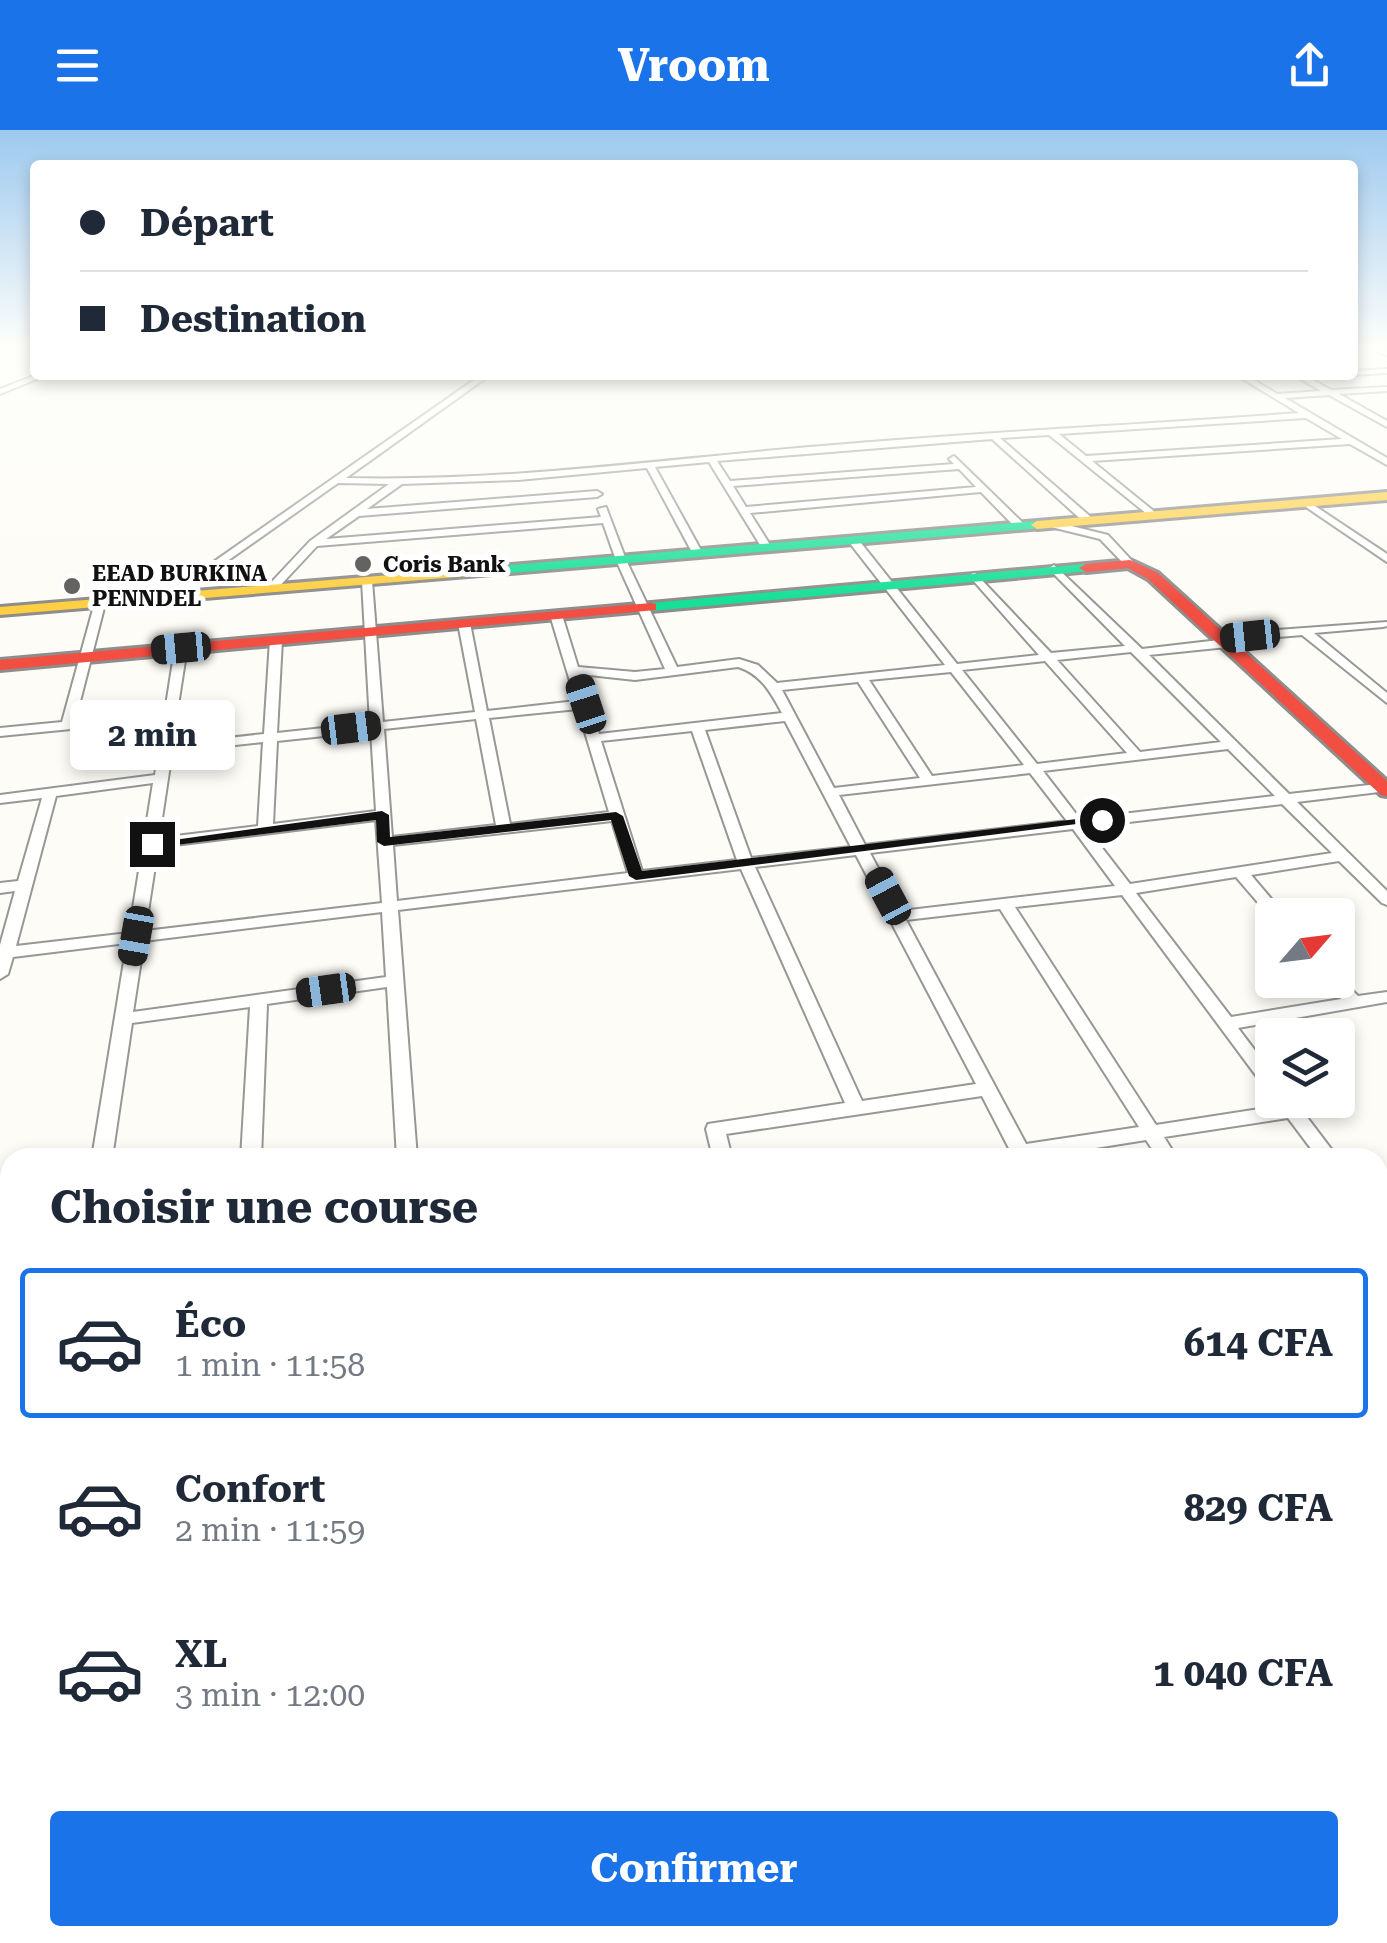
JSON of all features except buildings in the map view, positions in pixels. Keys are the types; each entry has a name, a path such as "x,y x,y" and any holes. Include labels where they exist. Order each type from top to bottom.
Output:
{"street":[{"path":"168,598 403,433"},
{"path":"334,480 399,482 590,470 1073,433"},
{"path":"1337,433 1385,460"},
{"path":"1053,434 1152,515"},
{"path":"996,439 1089,520"},
{"path":"936,442 1020,526"},
{"path":"1084,459 1353,442"},
{"path":"712,460 767,548"},
{"path":"650,466 698,554"},
{"path":"728,484 960,466"},
{"path":"590,470 621,560 672,670"},
{"path":"270,590 314,542 399,482"},
{"path":"745,510 984,489"},
{"path":"360,513 597,494"},
{"path":"0,611 1387,496"},
{"path":"1306,503 1387,559"},
{"path":"314,542 607,520"},
{"path":"1051,524 1104,537 1130,564 1153,576 1386,789"},
{"path":"854,540 1033,767 1255,1063"},
{"path":"0,665 1130,564"},
{"path":"1054,568 1387,900"},
{"path":"975,576 1137,756"},
{"path":"368,582 406,1148"},
{"path":"66,726 99,604"},
{"path":"556,615 597,738 636,876"},
{"path":"464,623 504,829"},
{"path":"774,687 1303,630 1386,625"},
{"path":"1303,630 1387,699"},
{"path":"265,830 276,640"},
{"path":"103,1148 169,748 181,648"},
{"path":"575,670 618,677 740,663 754,668 774,687 900,916 1019,1148"},
{"path":"860,676 928,780"},
{"path":"169,748 586,704"},
{"path":"0,732 173,715"},
{"path":"597,738 791,716"},
{"path":"698,726 746,864 856,1110"},
{"path":"832,792 1232,745"},
{"path":"0,799 162,778"},
{"path":"3,953 1386,789"},
{"path":"0,974 50,793"},
{"path":"152,844 382,815"},
{"path":"384,842 616,816"},
{"path":"900,916 1124,890 1342,856"},
{"path":"1241,873 1262,898"},
{"path":"0,888 25,885"},
{"path":"1004,903 1161,1148"},
{"path":"122,1019 395,981"},
{"path":"1225,1024 1387,997"},
{"path":"1350,998 1353,1002"},
{"path":"252,1148 259,1000"},
{"path":"720,1148 715,1129 988,1089"},
{"path":"1062,1148 1255,1112"},
{"path":"1298,1118 1322,1148"}],"traffic: fast":[{"path":"499,570 1037,525"},
{"path":"651,607 1086,568"}],"traffic: slow":[{"path":"1037,525 1387,496"},
{"path":"0,611 499,570"}],"traffic: jam":[{"path":"1086,568 1130,564 1153,576 1387,791"},
{"path":"0,665 651,607"}],"place":[{"name":"Coris Bank","path":"363,564"},
{"name":"EEAD BURKINA PENNDEL","path":"72,586"}],"route":[{"path":"152,844 382,815 384,842 616,816 636,876 1102,820"}]}
